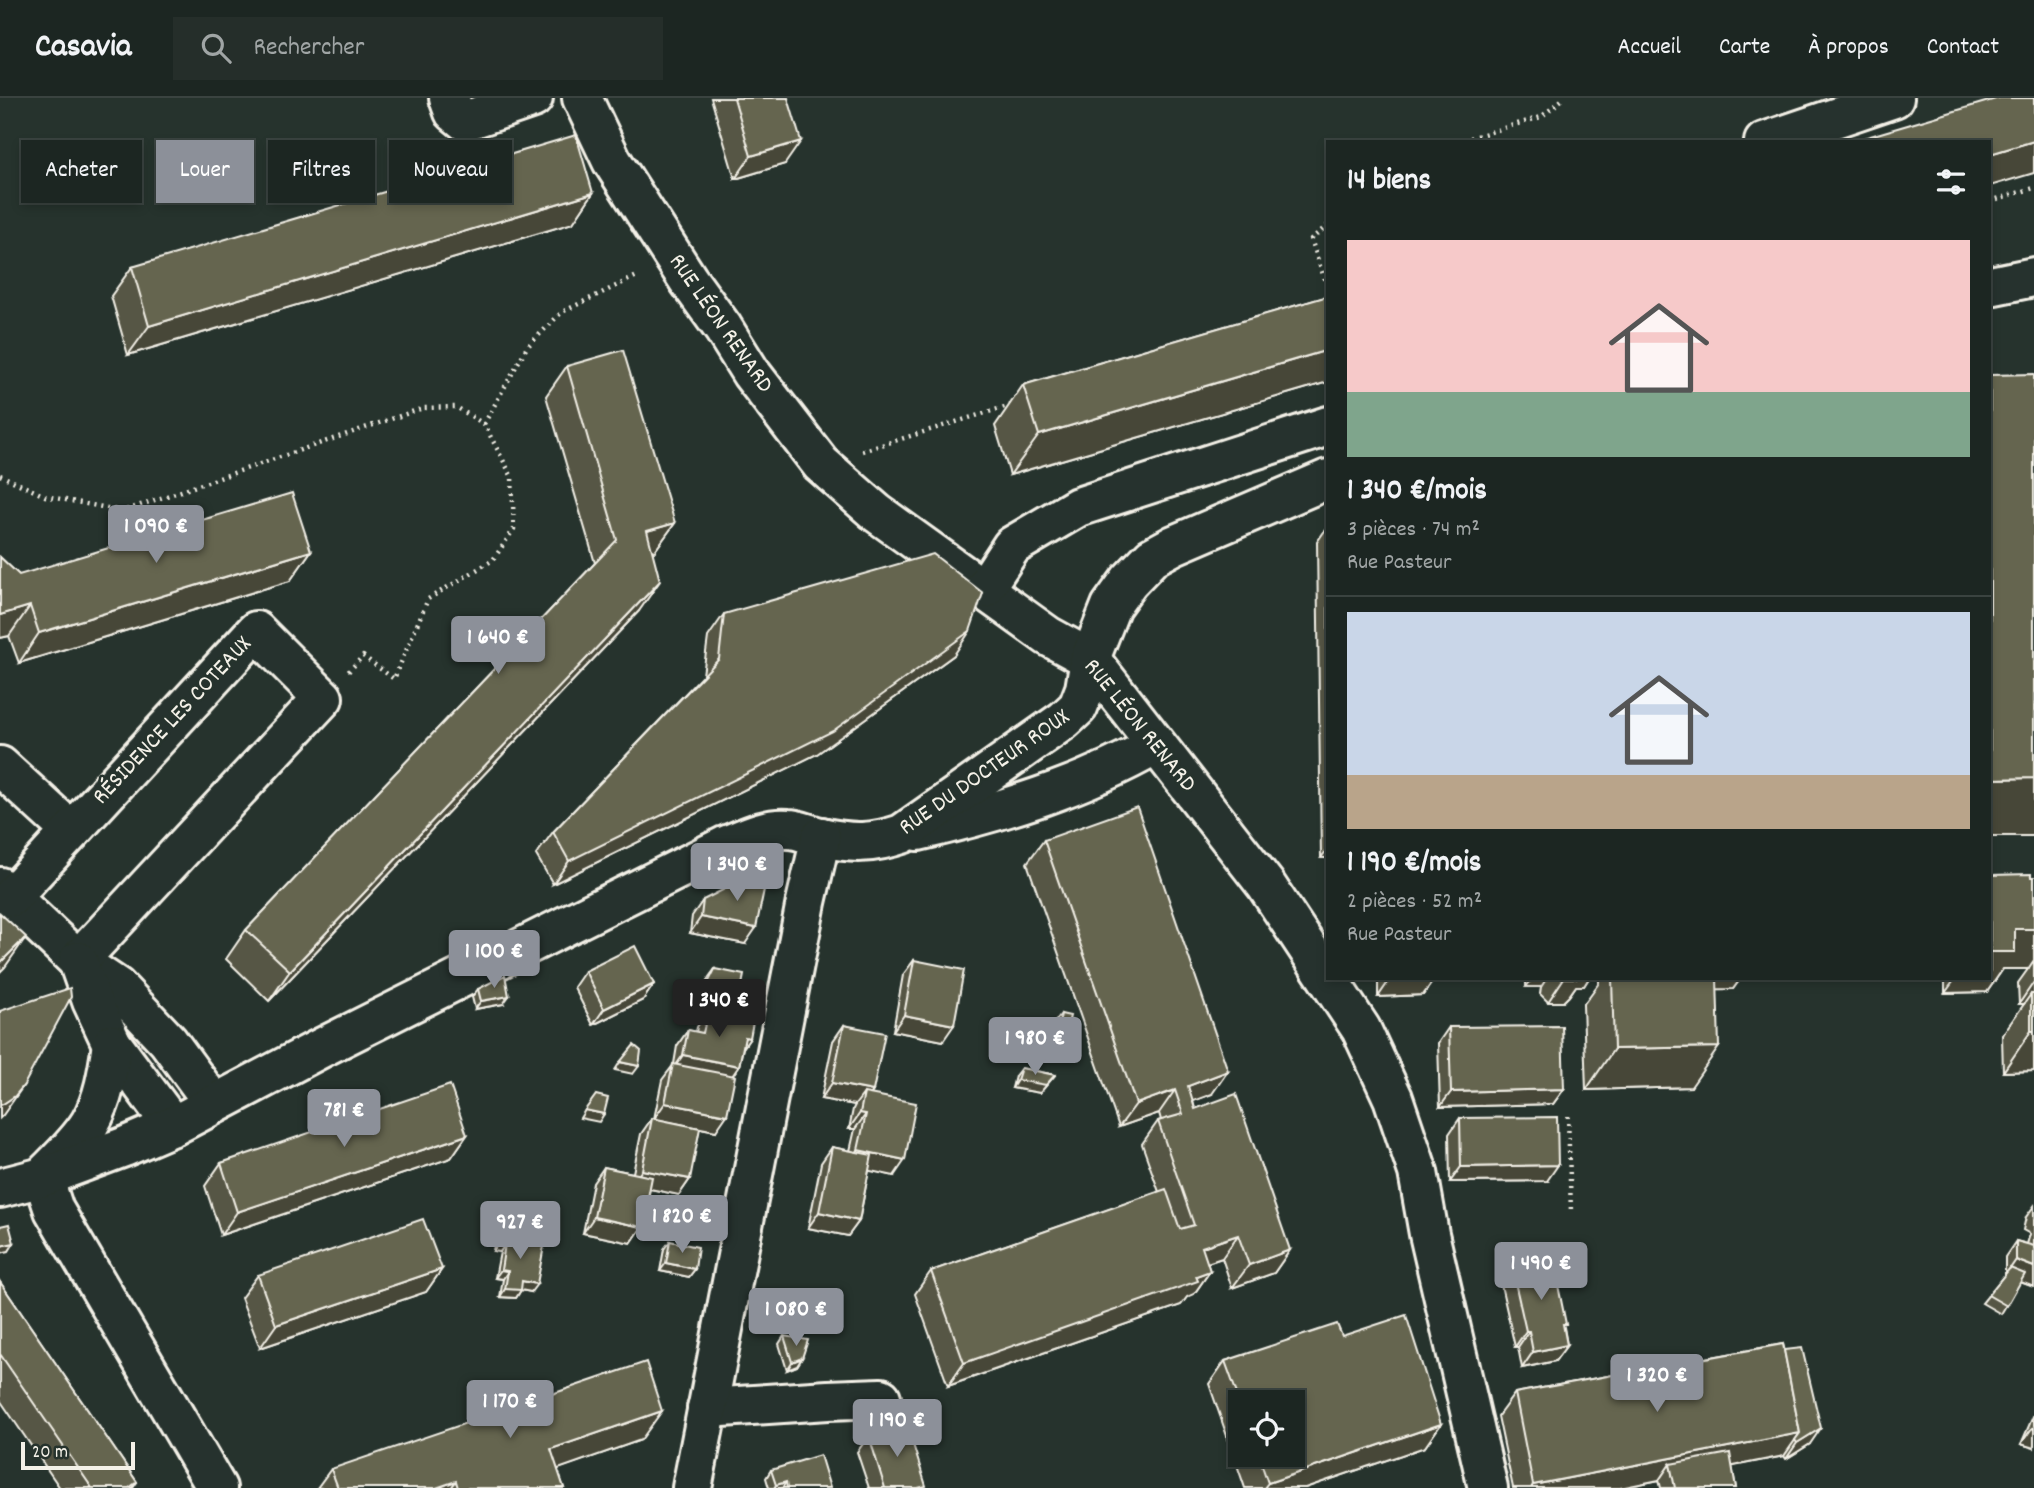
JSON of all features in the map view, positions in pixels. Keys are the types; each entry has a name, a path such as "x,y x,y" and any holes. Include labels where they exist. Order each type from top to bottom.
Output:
{"street":[{"path":"449,98 454,112 465,121 533,98"},
{"name":"RUE LÉON RENARD","path":"582,98 612,161 688,281 723,328 751,373 821,464 877,513 1048,636 1090,659 1266,885 1326,976"},
{"path":"1768,140 1823,110 1894,98"},
{"path":"1991,286 2034,277"},
{"path":"984,589 1012,546 1078,507 1326,427"},
{"name":"RUE DU DOCTEUR ROUX","path":"0,1188 43,1177 173,1126 323,1047 725,846 763,831 789,828 857,843 880,842 902,834 1064,720 1078,707 1085,689 1090,659 1111,606 1152,557 1326,480"},
{"name":"RÉSIDENCE LES COTEAUX","path":"5,892 71,831 256,631 323,698"},
{"path":"78,961 323,698"},
{"path":"902,834 975,818 1034,798 1109,770 1156,746"},
{"path":"0,766 71,831"},
{"path":"692,1488 821,837"},
{"path":"5,892 78,961 117,987 168,1041 215,1104"},
{"path":"78,961 92,1001 112,1044 173,1126"},
{"name":"RUE LÉON RENARD","path":"1329,980 1361,1029 1393,1098 1419,1172 1429,1234 1488,1488"},
{"path":"112,1044 106,1085 90,1123 43,1177 54,1210 217,1488"},
{"path":"708,1408 881,1398"}],"path":[{"path":"1464,140 1541,117 1564,98"},
{"path":"1991,201 2034,188"},
{"path":"1326,227 1311,239 1326,284"},
{"path":"484,424 527,347 562,312 674,258"},
{"path":"821,464 1021,402"},
{"path":"0,475 45,496 122,511 423,408 456,407 484,424 512,477 514,529 493,560 428,599 394,679 363,656 323,698"},
{"path":"1568,1116 1571,1212"}],"building":[{"path":"734,98 788,98 801,141 751,156"},
{"path":"1999,98 2034,98 2034,141 1991,154 1991,140 1857,140"},
{"path":"576,135 593,193 149,326 132,267 347,203 375,203 375,195 389,191 389,203 512,203 512,154"},
{"path":"1326,297 1326,351 1039,435 1023,385"},
{"path":"623,350 675,523 647,531 660,581 290,971 246,930 617,540 567,366"},
{"path":"2034,374 2034,778 1991,779 1991,375"},
{"path":"292,493 311,551 39,633 30,606 0,615 0,557 19,575"},
{"path":"933,554 983,593 970,631 833,731 569,861 553,832 719,659 724,614"},
{"path":"1137,807 1228,1071 1188,1086 1195,1109 1236,1094 1290,1250 1249,1265 1238,1235 1202,1247 1210,1271 1196,1276 1198,1281 964,1363 931,1271 1166,1189 1180,1229 1194,1225 1158,1121 1183,1114 1175,1090 1136,1104 1044,840"},
{"path":"758,872 766,880 756,928 701,917 703,900"},
{"path":"2031,874 2031,877 2034,877 2034,929 2015,929 2015,952 1991,952 1991,875"},
{"path":"0,913 26,937 0,963"},
{"path":"635,946 654,984 604,1009 585,971"},
{"path":"914,960 964,970 954,1025 904,1015"},
{"path":"715,969 744,975 736,1016 696,1008"},
{"path":"505,975 509,996 481,1001 478,989"},
{"path":"1612,980 1717,980 1719,1047 1614,1049"},
{"path":"70,988 71,997 24,1085 15,1096 0,1105 0,1011"},
{"path":"2031,994 2034,994 2034,1031 2031,1031"},
{"path":"708,1011 753,1022 750,1038 745,1037 739,1066 683,1055 688,1030 703,1033"},
{"path":"1061,1014 1070,1016 1069,1020 1074,1021 1071,1048 1048,1044 1051,1028 1058,1029"},
{"path":"844,1025 885,1033 873,1091 832,1083"},
{"path":"1562,1026 1564,1089 1451,1092 1449,1027"},
{"path":"634,1045 641,1051 639,1066 620,1062"},
{"path":"673,1064 735,1076 727,1115 665,1103"},
{"path":"1021,1068 1055,1075 1046,1085 1017,1080"},
{"path":"450,1085 467,1135 237,1212 221,1163"},
{"path":"864,1093 916,1103 905,1160 858,1150 866,1114 860,1113"},
{"path":"596,1095 608,1098 604,1114 585,1110"},
{"path":"1557,1117 1558,1165 1461,1167 1460,1118"},
{"path":"652,1118 700,1128 690,1179 642,1170"},
{"path":"832,1147 872,1155 859,1221 819,1212"},
{"path":"604,1167 652,1177 642,1227 594,1217"},
{"path":"423,1219 442,1269 276,1325 258,1275"},
{"path":"9,1224 14,1243 0,1246 0,1226"},
{"path":"501,1231 519,1233 517,1241 544,1246 537,1284 522,1281 521,1290 505,1289 508,1271 501,1270 505,1244 499,1243"},
{"path":"670,1241 698,1247 695,1269 666,1263"},
{"path":"2016,1241 2034,1246 2034,1267 2016,1260"},
{"path":"1537,1253 1545,1257 1546,1262 1553,1261 1566,1324 1563,1324 1567,1345 1533,1352 1512,1269 1520,1267 1524,1256"},
{"path":"2010,1268 2025,1274 2007,1306 1988,1295"},
{"path":"0,1282 137,1482 129,1488 92,1488 0,1354"},
{"path":"1406,1315 1441,1424 1268,1483 1262,1467 1305,1467 1305,1390 1236,1390 1225,1361 1337,1324 1342,1336"},
{"path":"784,1336 808,1340 802,1358 792,1362"},
{"path":"1783,1344 1800,1433 1533,1485 1515,1393"},
{"path":"1802,1348 1821,1428 1797,1443 1795,1440 1800,1433 1784,1350"},
{"path":"646,1362 662,1411 551,1449 564,1488 458,1488 456,1481 436,1488 338,1488 331,1469"},
{"path":"907,1425 926,1486 885,1488 869,1436"},
{"path":"1730,1453 1736,1488 1675,1488 1670,1464"},
{"path":"820,1455 830,1488 787,1488 786,1482 776,1485 771,1470"}]}
